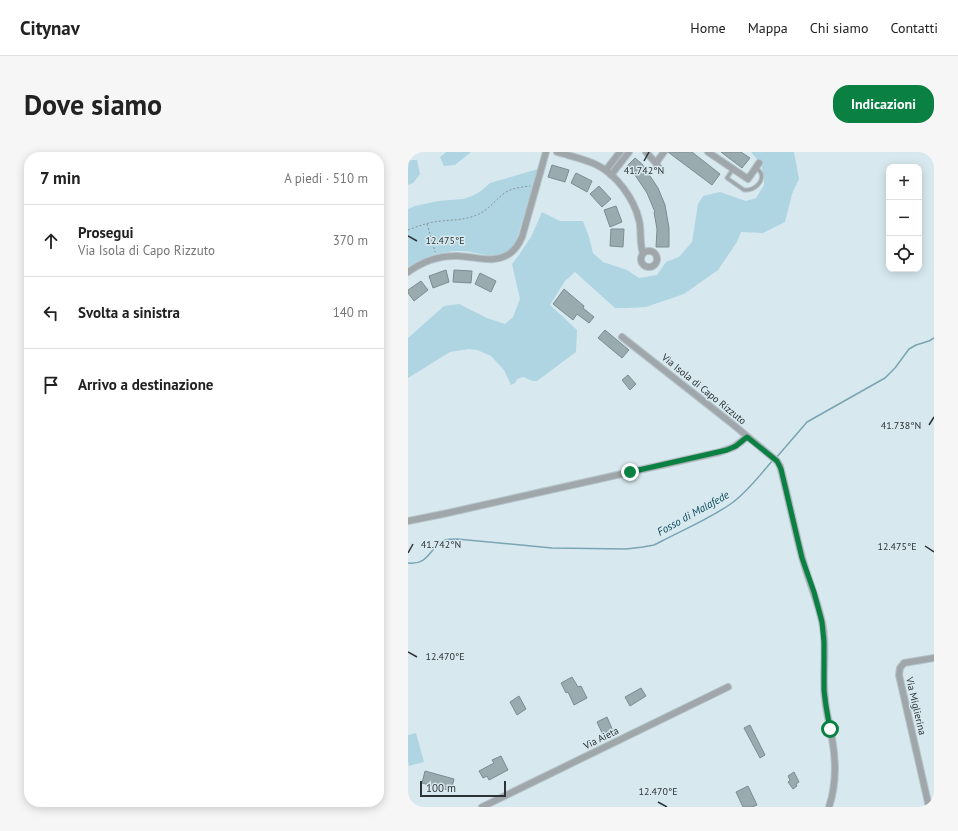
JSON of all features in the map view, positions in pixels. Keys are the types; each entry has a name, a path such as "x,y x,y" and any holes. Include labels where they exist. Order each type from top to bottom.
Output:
{"street":[{"path":"408,272 423,263 436,258 460,256 493,260 504,257 510,253 521,240 546,152"},
{"path":"556,152 591,162 606,170 611,175 626,193 637,214 640,225 641,248 643,253"},
{"path":"606,170 620,152"},
{"path":"611,175 629,152"},
{"path":"646,152 661,171"},
{"path":"656,163 664,152"},
{"path":"708,152 748,179 758,165"},
{"name":"Via Isola di Capo Rizzuto","path":"622,337 770,455 777,461 781,469 802,558 814,592 823,626 824,698 832,737 834,757 833,790 829,807"},
{"path":"408,521 720,452 734,447 747,437"},
{"name":"Via Miglierina","path":"929,807 899,675 900,668 904,663 934,658"},
{"name":"Via Aieta","path":"482,807 728,687"}],"lane":[{"path":"733,169 727,178 744,190 748,191 755,188 760,180 761,176 758,165"}],"path":[{"path":"408,230 439,221 460,220 480,214 487,210 508,191 537,184"},
{"path":"427,224 436,258"}],"shaded area":[{"path":"446,152 471,152 455,165 444,166 440,157"},
{"path":"751,152 794,152 799,179 792,194 785,222 763,233 741,232 737,242 718,270 684,294 646,307 615,308 575,272 565,281 550,305 577,330 576,352 537,381 523,377 517,379 515,383 511,385 504,370 491,356 477,350 469,349 450,352 408,378 408,338 444,306 459,304 487,318 505,324 513,317 520,299 512,264 532,235 542,212 560,221 583,221 593,253 603,262 627,270 639,278 657,275 666,262 679,257 692,242 698,204 703,196 720,192 746,201 756,198 764,185 764,177 761,164"},
{"path":"408,160 417,160 420,174 413,183 408,185"},
{"path":"538,169 516,242 510,249 495,255 486,255 468,251 440,253 420,260 408,267 408,209 438,201 463,199 481,191 490,183"},
{"path":"416,733 424,762 409,766 408,735"}],"building":[{"path":"668,152 692,152 720,174 712,185"},
{"path":"721,152 741,152 750,158 742,168"},
{"path":"635,158 642,164 658,188 665,205 669,228 669,247 656,247 657,229 655,212 647,193 635,175 626,167"},
{"path":"552,165 569,170 565,182 548,177"},
{"path":"576,173 592,181 587,192 571,183"},
{"path":"599,186 611,199 602,207 590,194"},
{"path":"616,206 622,222 610,227 604,210"},
{"path":"611,229 624,229 623,247 610,246"},
{"path":"446,270 449,282 433,288 429,276"},
{"path":"454,270 472,271 471,283 453,282"},
{"path":"480,273 496,281 491,292 475,284"},
{"path":"421,281 428,290 414,301 408,293 408,290"},
{"path":"564,289 584,306 583,308 594,317 589,323 577,314 573,320 553,304"},
{"path":"605,330 629,350 622,358 598,338"},
{"path":"628,375 636,384 630,390 622,380"},
{"path":"572,677 578,687 581,686 587,698 574,705 568,692 566,693 561,683"},
{"path":"641,688 646,696 630,706 625,697"},
{"path":"519,696 526,709 517,715 510,702"},
{"path":"607,717 613,731 603,735 597,722"},
{"path":"750,725 765,755 760,758 744,728"},
{"path":"501,756 508,770 489,780 487,776 483,778 479,771 494,763 492,760"},
{"path":"425,771 454,779 451,791 422,783"},
{"path":"794,772 799,782 793,789 788,782 790,780 788,776"},
{"path":"748,786 757,805 752,807 743,807 736,792"}],"waterway":[{"name":"Fosso di Malafede","path":"776,458 807,422 885,378 895,368 909,349 934,338"},
{"name":"Fosso di Malafede","path":"408,563 420,562 425,559 440,543 451,539 552,548 626,549 654,545 707,518 732,503 749,488 773,460"}],"route":[{"path":"630,472 731,449 747,437 778,462 781,469 802,558 814,592 822,622 824,642 824,690 830,729"}]}
